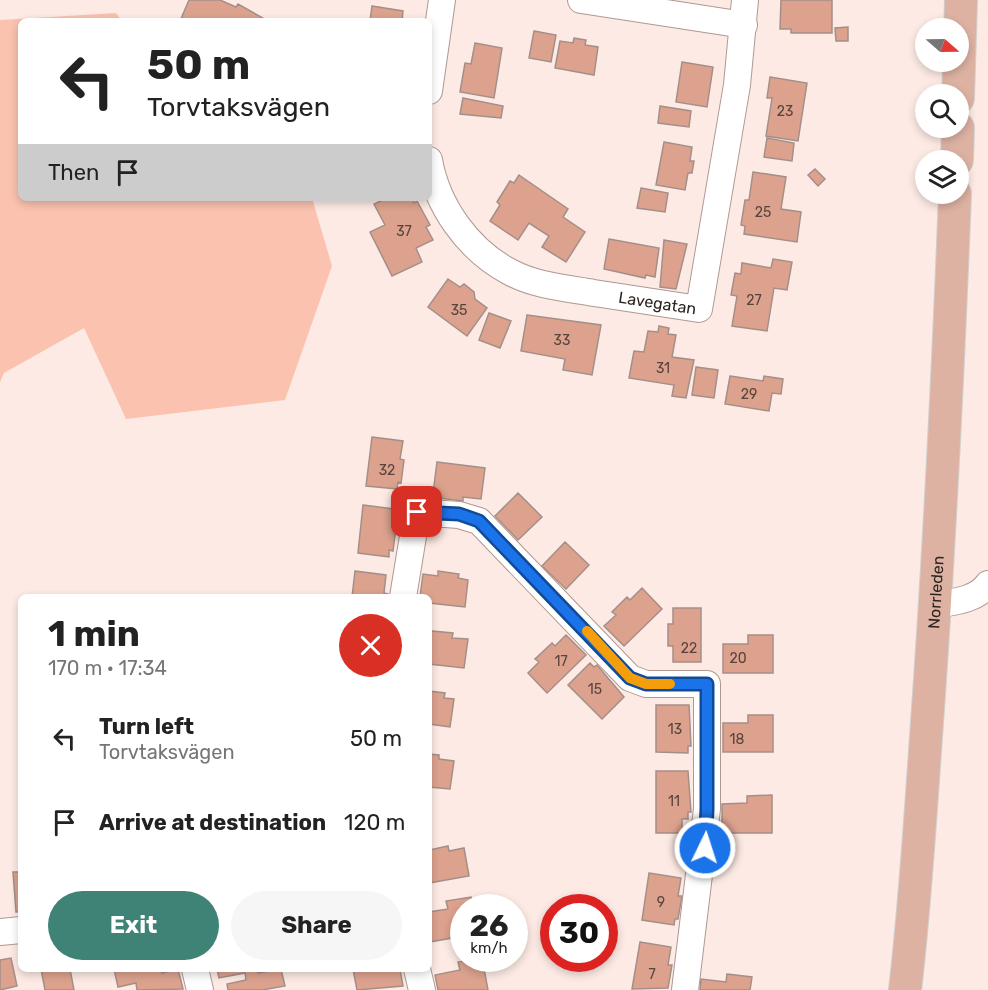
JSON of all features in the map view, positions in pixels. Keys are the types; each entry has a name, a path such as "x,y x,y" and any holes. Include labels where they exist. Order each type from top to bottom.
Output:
{"main road":[{"path":"958,84 961,0"},
{"name":"Norrleden","path":"905,990 911,939 935,605 955,204"}],"street":[{"path":"432,70 442,0"},
{"path":"580,0 744,26"},
{"name":"Lavegatan","path":"432,175 450,218 488,256 510,272 542,284 699,309 744,26 745,0"},
{"path":"404,594 413,523 417,512 459,514 479,521 630,678 646,684 707,684 706,828 685,990"},
{"path":"935,605 966,599 987,589"},
{"path":"0,932 18,930"},
{"path":"196,972 200,990"},
{"path":"418,972 422,990"}],"shaded area":[{"path":"116,13 120,18 33,18"},
{"path":"18,19 18,201 313,201 332,266 285,400 126,419 84,328 4,373 0,382 0,20"}],"building":[{"path":"189,0 220,0 236,7 238,4 263,18 181,18"},
{"path":"781,0 832,0 832,33 791,33 791,29 780,29"},
{"path":"372,6 403,11 402,18 370,18"},
{"path":"848,27 848,41 836,41 835,28"},
{"path":"534,31 556,35 551,62 529,58"},
{"path":"574,38 586,40 585,45 598,47 594,75 555,68 560,41 573,43"},
{"path":"475,43 502,48 494,98 460,92 465,63 471,64"},
{"path":"682,62 713,67 707,107 676,102"},
{"path":"770,77 807,83 798,141 766,136 772,98 767,98"},
{"path":"463,98 503,106 501,118 460,114"},
{"path":"660,106 691,111 689,127 658,123"},
{"path":"767,138 794,143 792,161 764,157"},
{"path":"664,142 692,147 690,161 694,161 692,173 688,173 685,190 656,185"},
{"path":"815,169 825,179 818,186 808,175"},
{"path":"753,172 786,177 781,209 801,212 797,242 744,234 745,226 741,225 745,200 749,200"},
{"path":"519,175 568,209 563,217 585,232 566,262 542,247 549,236 529,223 518,240 490,221 500,205 497,202 510,181 514,183"},
{"path":"641,188 668,193 665,212 637,208"},
{"path":"380,201 413,201 414,203 417,201 430,225 426,227 433,240 416,248 422,262 392,276 370,232 385,225 374,204"},
{"path":"609,239 659,248 655,277 646,275 645,278 604,269"},
{"path":"664,240 687,244 676,289 660,287"},
{"path":"773,259 792,262 787,290 774,288 767,331 732,326 737,296 731,295 735,273 741,274 742,263 771,268"},
{"path":"448,279 460,287 464,284 474,292 475,299 487,308 467,336 428,307"},
{"path":"489,313 511,321 500,348 479,340"},
{"path":"527,315 601,325 592,375 563,370 565,359 521,351"},
{"path":"659,326 669,328 668,334 676,335 672,357 694,360 686,398 672,396 674,385 629,378 634,351 644,352 648,331 658,332"},
{"path":"696,367 718,370 714,398 692,395"},
{"path":"730,376 763,381 764,376 783,379 781,394 772,393 769,411 725,404"},
{"path":"372,437 403,441 400,459 404,460 401,483 398,482 397,489 366,486"},
{"path":"437,462 485,468 481,499 463,497 463,501 439,498 440,494 433,493"},
{"path":"518,493 542,517 518,540 495,516"},
{"path":"363,505 394,509 392,527 396,527 393,551 389,550 389,557 358,553"},
{"path":"565,542 589,565 566,589 542,566"},
{"path":"355,571 386,575 384,593 388,594 352,594"},
{"path":"438,571 459,574 458,578 468,580 465,607 432,603 432,594 420,594 423,574 438,576"},
{"path":"642,588 662,609 624,646 604,626 616,615 612,612 627,597 630,600"},
{"path":"673,608 701,608 701,662 673,662 673,646 668,646 668,624 673,624"},
{"path":"432,631 453,633 452,638 468,639 464,668 432,664"},
{"path":"566,635 586,655 547,693 528,673 539,662 535,659 552,643 555,646"},
{"path":"748,635 773,635 773,673 723,673 723,644 748,644"},
{"path":"590,663 594,667 597,665 624,697 602,719 568,685"},
{"path":"432,691 445,693 444,698 454,699 450,727 432,724"},
{"path":"656,705 689,705 691,746 688,746 688,753 656,752"},
{"path":"748,715 773,715 773,752 723,752 723,723 748,723"},
{"path":"432,754 439,755 439,759 454,761 450,789 432,787"},
{"path":"656,771 688,771 691,812 688,812 688,819 682,819 682,833 656,833"},
{"path":"772,795 772,833 722,833 722,804 747,803 747,796"},
{"path":"448,846 449,851 464,848 469,876 432,882 432,849"},
{"path":"13,872 18,872 18,912 16,912"},
{"path":"649,873 681,878 678,896 682,896 678,919 675,919 674,925 642,920"},
{"path":"450,900 450,938 432,941 432,912 448,909 446,901"},
{"path":"640,942 671,947 668,965 672,965 668,988 632,989"},
{"path":"11,958 17,986 0,990 0,960"},
{"path":"42,972 71,972 74,990 45,990"},
{"path":"115,972 179,972 183,989 137,990 136,983 118,987"},
{"path":"218,972 282,972 285,986 262,990 228,990 227,984 246,980 245,973 219,978"},
{"path":"354,972 401,972 403,986 357,990"},
{"path":"450,972 485,972 488,990 438,990 435,975"},
{"path":"727,974 752,977 750,990 700,990 701,979 726,982"}],"slow traffic":[{"path":"587,631 630,678 646,684 670,684"}],"route":[{"path":"417,512 459,514 479,521 630,678 646,684 707,684 705,848"}]}
